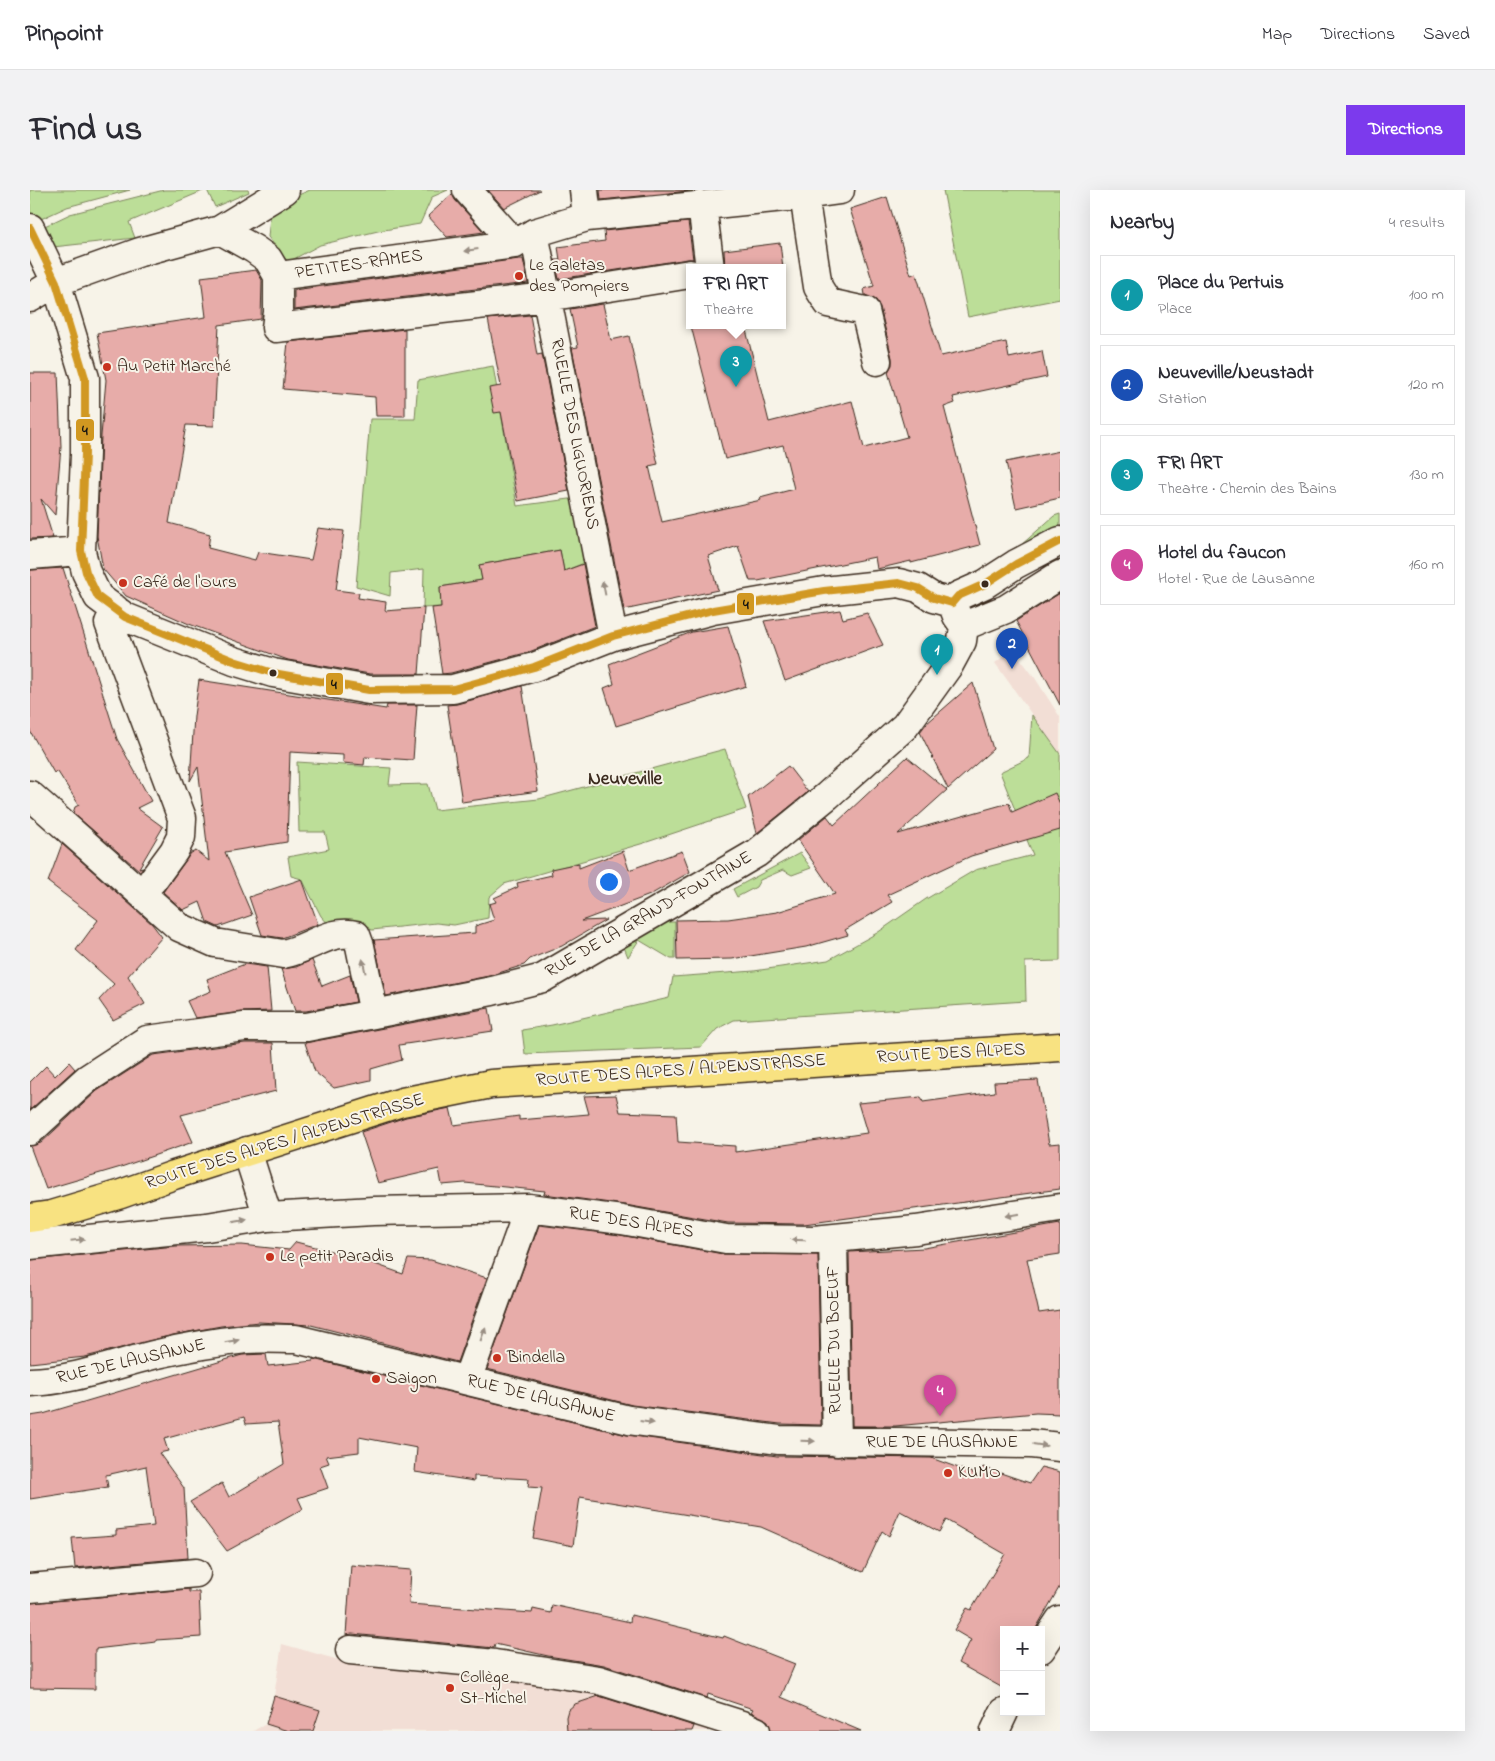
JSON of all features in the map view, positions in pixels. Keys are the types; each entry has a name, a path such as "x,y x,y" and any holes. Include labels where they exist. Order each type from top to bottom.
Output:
{"main road":[{"name":"ROUTE DES ALPES","path":"842,1060 1060,1047"},
{"name":"ROUTE DES ALPES / ALPENSTRASSE","path":"36,1235 51,1215 402,1102 491,1084 842,1060"}],"street":[{"path":"30,298 50,271 140,252 220,230 285,190"},
{"path":"467,190 525,238"},
{"path":"584,190 587,217"},
{"name":"PETITES-RAMES","path":"220,230 254,248 268,259 278,276 354,266 525,238 587,217 840,190"},
{"path":"804,195 818,287 828,303 865,311 877,361"},
{"path":"702,205 709,264"},
{"path":"30,228 50,271 85,378 85,454 81,550 86,572 98,596 125,617 234,660 273,673 368,690 453,689 534,667 613,636 713,610 824,591 899,582 918,588 958,614 1006,609 1060,575"},
{"name":"RUELLE DES LIGUORIENS","path":"525,238 547,298 613,636"},
{"path":"278,276 276,328 547,298 686,275"},
{"path":"958,614 958,596 985,584 1016,564 1060,540"},
{"path":"30,555 81,550"},
{"path":"114,610 110,623 182,818 181,837 174,851 146,887"},
{"name":"RUE DE LA GRAND-FONTAINE","path":"30,1131 88,1079 147,1040 244,1027 308,1027 492,991 543,978 756,853 828,796 905,726 958,650 964,633 958,614"},
{"path":"30,795 146,887 179,927 215,944 283,954 331,935 345,932 356,935 374,1014"},
{"path":"247,1151 268,1216"},
{"path":"466,1380 529,1208"},
{"name":"RUE DES ALPES","path":"36,1235 207,1227 268,1216 529,1208 622,1220 726,1239 833,1239 916,1230 1060,1208"},
{"name":"RUELLE DU BOEUF","path":"833,1239 837,1442"},
{"name":"RUE DE LAUSANNE","path":"30,1382 42,1382 110,1368 184,1349 247,1339 296,1340 629,1420 779,1440 1031,1444 1060,1447"},
{"path":"30,1588 196,1573"},
{"path":"1045,1643 1060,1620"},
{"path":"350,1650 495,1664 599,1680 756,1731"},
{"path":"996,1731 1002,1716"}],"shaded area":[{"path":"1013,649 1035,678 1060,717 1060,754 995,663"},
{"name":"Collège St-Michel","path":"282,1644 346,1662 495,1664 756,1731 253,1731 266,1724 274,1696"}],"green space":[{"path":"30,190 130,190 67,207 30,224"},
{"path":"164,190 205,190 129,222 135,238 44,248 30,233 70,214"},
{"path":"207,190 248,190 249,192 215,207"},
{"path":"310,190 448,190 432,197 420,224 378,231 320,245 288,262 268,237 271,207"},
{"path":"654,190 742,190 655,201"},
{"path":"943,190 1060,190 1060,299 968,317"},
{"path":"493,366 517,506 577,498 592,560 564,571 560,550 479,565 482,580 440,587 441,607 423,608 424,569 391,573 390,596 356,586 370,419 415,419 418,380"},
{"path":"1060,514 1060,527 1012,553 1054,516"},
{"path":"1032,715 1060,754 1060,961 1025,962 1026,1001 734,1020 717,1029 701,1047 525,1054 522,1030 669,998 673,977 754,971 828,960 877,933 926,899 975,870 1033,855 1000,772 1029,758"},
{"path":"725,749 746,809 644,843 504,884 489,897 488,918 454,925 436,923 372,930 350,919 330,926 321,916 302,879 291,876 288,857 329,849 325,832 299,832 297,762 391,768 389,785 428,784 435,810 539,799"},
{"path":"800,853 811,868 792,875 783,870 760,880 756,887 737,897 733,889"},
{"path":"668,922 675,922 675,959 671,959 639,940 628,957 624,947 633,939"}],"building":[{"path":"488,190 540,190 504,208"},
{"path":"600,190 688,190 688,191 601,200"},
{"path":"452,194 455,200 484,232 447,237 428,216"},
{"path":"887,197 911,275 916,273 941,356 1006,342 1009,358 1042,351 1047,377 953,397 955,403 944,407 980,545 911,563 911,561 877,569 875,557 758,581 750,581 738,546 708,556 718,590 624,610 572,348 578,347 570,309 603,304 611,340 629,336 658,464 649,466 662,522 761,500 760,498 794,489 783,445 725,459 692,329 746,329 769,422 852,401 864,448 907,437 888,372 892,365 892,358 880,307 876,300 865,295 864,289 874,286 850,209"},
{"path":"688,222 693,259 559,279 555,260 560,260 558,247 605,241 604,231"},
{"path":"780,243 783,264 725,264 724,250"},
{"path":"523,259 528,283 294,310 294,290"},
{"path":"256,270 262,280 261,319 219,325 214,426 186,425 169,523 210,534 208,548 255,560 258,552 311,560 318,528 344,531 336,590 359,593 358,598 386,602 385,611 424,608 419,674 370,674 288,660 189,624 126,596 103,569 97,536 101,436 106,380 97,333 206,317 201,277"},
{"path":"530,315 537,355 542,354 569,491 518,501 501,412 494,413 489,388 501,386 488,319"},
{"path":"405,329 405,416 376,416 375,397 283,389 288,342"},
{"path":"30,373 58,373 61,447 55,515 41,499 53,538 30,539"},
{"path":"1060,451 1060,498 1016,508 1006,462"},
{"path":"560,550 564,571 583,564 595,626 529,652 442,674 432,608 441,607 440,587 482,580 479,565"},
{"path":"63,568 117,739 151,801 137,808 163,827 139,868 143,867 140,871 73,813 75,807 79,805 58,772 54,773 30,731 30,570"},
{"path":"1060,593 1060,705 1016,621"},
{"path":"840,610 843,619 867,613 883,645 785,681 764,621"},
{"path":"728,626 746,686 616,726 604,688 614,684 609,664 692,632"},
{"path":"199,680 386,709 387,705 417,705 413,760 365,757 364,765 343,763 343,755 290,752 287,842 225,852 252,915 218,927 207,922 200,902 183,910 163,892 191,853 196,851 209,861 198,767 190,781 194,716"},
{"path":"973,683 993,749 948,789 920,732 926,724"},
{"path":"522,686 538,791 462,802 447,705"},
{"path":"907,757 947,790 898,834 1009,803 1012,812 1055,793 1060,804 1060,830 971,856 887,895 892,902 845,930 848,935 806,947 732,959 677,960 676,920 728,919 777,912 835,894 798,840 827,816 834,825"},
{"path":"788,766 808,792 757,833 748,797"},
{"path":"62,844 152,924 162,937 128,976 145,1004 113,1020 99,1000 114,984 76,950 98,920 48,882"},
{"path":"623,851 629,870 682,851 690,872 650,895 581,921 606,920 562,946 530,959 524,965 489,976 386,996 374,940 475,933 475,926 494,920 489,904 496,902 494,898 518,887 517,883 552,875 551,869 579,863 579,868"},
{"path":"302,879 318,924 282,938 262,935 249,897"},
{"path":"312,960 322,986 350,975 356,1002 306,1011 295,1011 281,969 296,967"},
{"path":"245,964 267,967 271,1011 242,1012 195,1018 187,1001 211,991 207,979"},
{"path":"489,1008 493,1031 399,1045 402,1060 371,1069 371,1080 334,1088 315,1072 305,1043"},
{"path":"245,1043 273,1043 276,1091 181,1115 193,1142 121,1167 46,1189 30,1146 41,1143 97,1091 153,1055"},
{"path":"69,1062 75,1069 30,1110 30,1082 46,1066 55,1076"},
{"path":"1038,1080 1049,1144 1060,1143 1060,1189 804,1224 728,1223 625,1205 544,1194 545,1191 465,1183 442,1185 439,1169 378,1183 361,1132 406,1117 450,1108 454,1125 519,1116 519,1120 589,1114 584,1096 616,1095 620,1112 676,1114 678,1142 735,1146 735,1152 867,1133 858,1103 921,1097 923,1102 995,1092 994,1082"},
{"path":"1060,1224 1060,1254 1027,1259 1039,1313 1060,1310 1060,1414 1036,1413 895,1426 852,1426 849,1252 924,1248"},
{"path":"539,1225 620,1235 723,1254 818,1255 821,1425 780,1424 632,1405 487,1369"},
{"path":"296,1242 358,1258 403,1274 408,1259 431,1260 487,1278 457,1362 311,1325 259,1322 221,1326 173,1335 85,1357 30,1363 30,1260 176,1246 242,1245 289,1250"},
{"path":"266,1354 268,1366 313,1361 313,1359 627,1435 777,1456 931,1458 978,1475 983,1467 1030,1483 1041,1467 1060,1472 1060,1586 1037,1626 1000,1626 1000,1686 958,1663 971,1640 954,1630 967,1608 971,1610 1005,1554 946,1520 939,1532 900,1511 889,1536 882,1531 863,1572 761,1527 580,1497 573,1546 533,1538 542,1488 528,1487 529,1479 474,1476 474,1481 415,1472 417,1448 359,1437 359,1452 326,1456 329,1463 320,1466 328,1488 298,1498 303,1509 227,1551 190,1502 222,1483 229,1497 284,1464 278,1422 246,1424 244,1417 164,1439 168,1451 159,1453 184,1488 188,1558 75,1568 72,1538 116,1535 116,1530 154,1526 146,1466 106,1475 108,1487 30,1499 30,1416 43,1414 242,1355"},
{"path":"351,1565 411,1570 409,1604 532,1613 533,1609 551,1613 552,1605 630,1622 631,1615 723,1638 724,1636 795,1664 781,1697 861,1731 771,1731 768,1721 751,1712 753,1709 708,1694 707,1698 604,1665 548,1656 495,1644 494,1648 352,1634 346,1635"},
{"path":"189,1589 189,1592 199,1592 201,1637 156,1640 156,1642 95,1649 95,1689 30,1688 30,1603"},
{"path":"274,1696 320,1710 313,1731 288,1731 266,1724"},
{"path":"599,1696 694,1726 692,1731 567,1731 566,1717 568,1710 575,1704"}],"transit line":[{"name":"4","path":"30,228 56,282 85,378 85,454 81,551 86,572 98,597 125,617 234,661 273,673 369,690 453,689 534,667 613,636 713,610 824,591 899,583 918,588 934,598 952,603"},
{"name":"4","path":"952,603 958,596 985,584 1016,564 1060,541"}],"place":[{"name":"Le Galetas des Pompiers","path":"519,276"},
{"name":"Au Petit Marché","path":"107,367"},
{"name":"FRI ART","path":"736,387"},
{"name":"Café de l'Ours","path":"123,583"},
{"name":"Neuveville/Neustadt","path":"1012,669"},
{"name":"Place du Pertuis","path":"937,675"},
{"name":"Le petit Paradis","path":"270,1257"},
{"name":"Bindella","path":"497,1358"},
{"name":"Saigon","path":"376,1379"},
{"name":"Hotel du faucon","path":"940,1416"},
{"name":"KUMO","path":"948,1473"},
{"name":"Collège St-Michel","path":"450,1688"}],"district":[{"name":"Neuveville","path":"625,779"}]}
